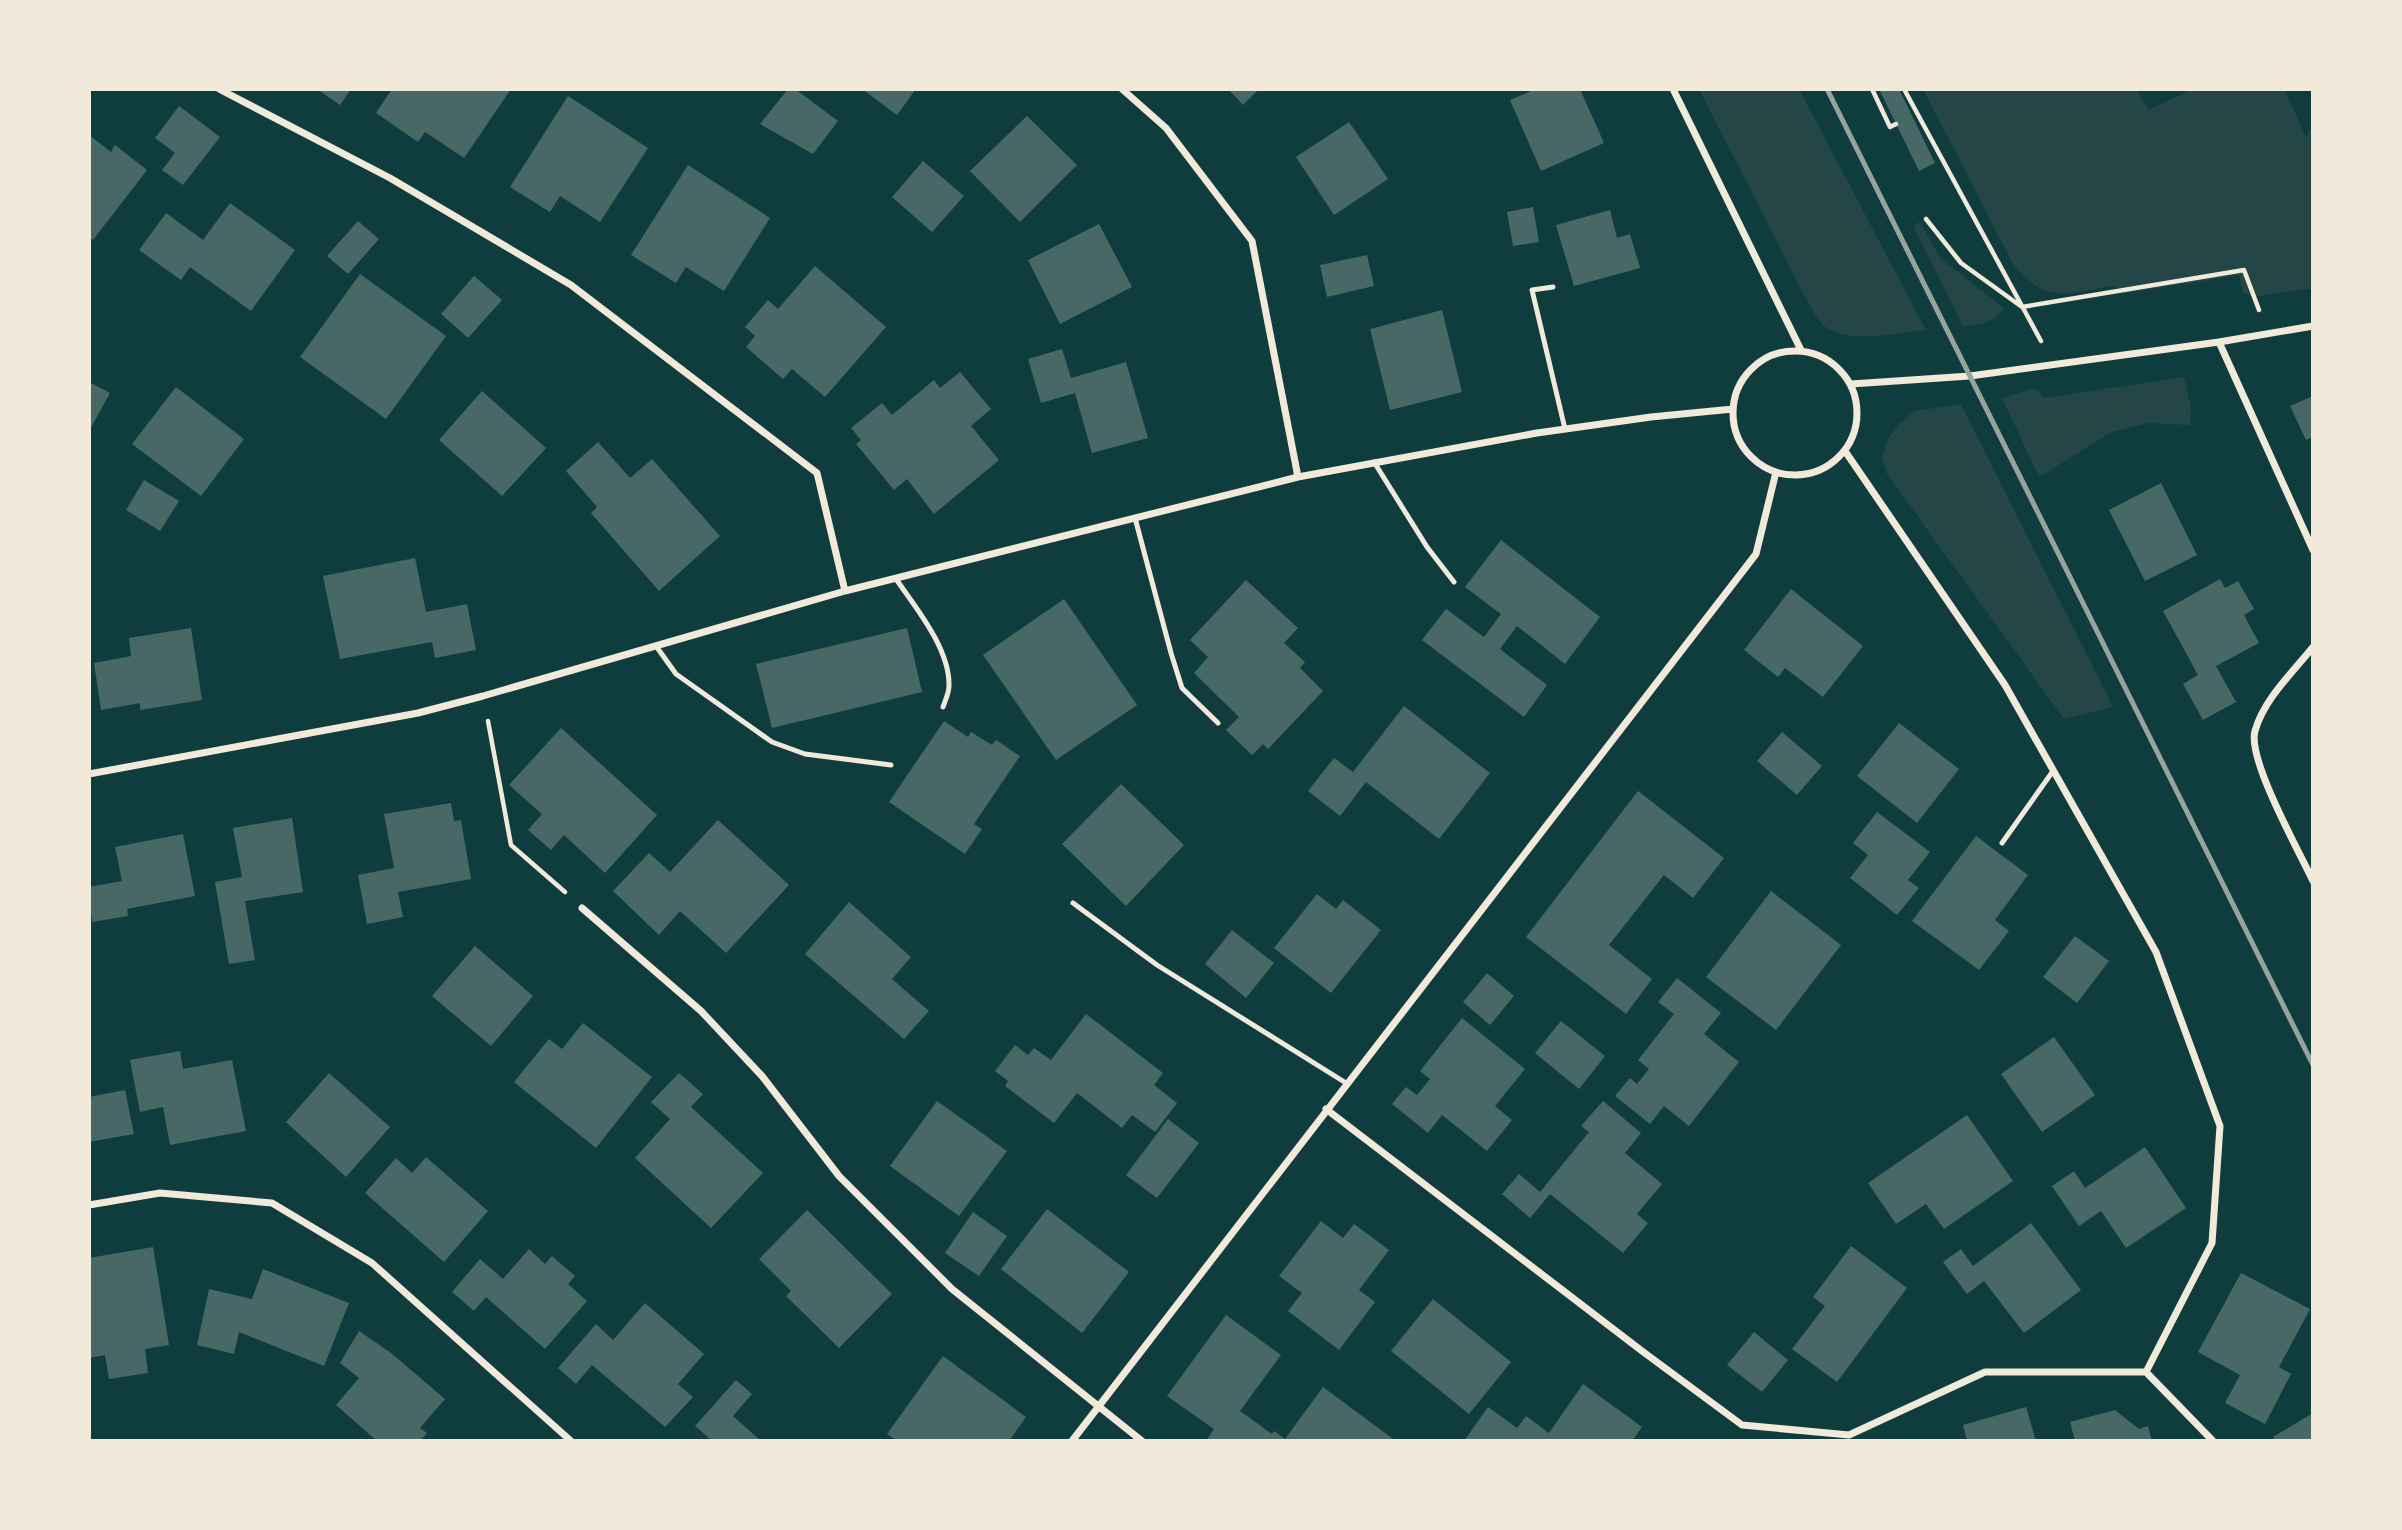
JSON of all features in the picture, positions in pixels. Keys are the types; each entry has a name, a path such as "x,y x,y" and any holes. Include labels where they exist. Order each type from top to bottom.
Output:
{"street":[{"path":"219,89 390,178 571,285 817,473 845,592"},
{"path":"1122,89 1166,128 1252,241 1298,477"},
{"path":"1673,89 1801,350"},
{"path":"1851,384 1970,376 2220,342 2313,326"},
{"path":"2220,342 2313,550"},
{"path":"1801,350 1821,355 1839,367 1851,384 1857,401 1858,418 1854,435 1846,451 1831,464 1814,472 1795,475 1776,472 1758,462 1744,448 1735,429 1733,409 1737,390 1747,373 1762,359 1780,351 1801,350"},
{"path":"89,774 418,712 484,696 845,592 1298,477 1565,429 1733,409"},
{"path":"1846,451 2005,685 2156,952 2220,1126 2212,1243 2146,1371"},
{"path":"1072,1441 1756,554 1776,472"},
{"path":"2313,647 2267,705 2254,733 2260,769 2313,881"},
{"path":"582,908 701,1011 762,1076 839,1176 952,1289 1142,1441"},
{"path":"1326,1109 1742,1425 1849,1435 1985,1372 2146,1371 2213,1441"},
{"path":"89,1205 160,1192 272,1203 372,1263 571,1441"}],"lane":[{"path":"1553,287 1532,290 1565,429"},
{"path":"1374,462 1427,547 1454,582"},
{"path":"1135,518 1182,688 1218,723"},
{"path":"896,579 946,660 949,688 943,707"},
{"path":"656,646 676,674 772,742 805,754 891,765"},
{"path":"2002,843 2053,771"},
{"path":"1073,903 1157,965 1346,1083"}],"path":[{"path":"1872,89 1890,127 1896,124"},
{"path":"1904,89 2053,363"},
{"path":"1926,219 1961,263 2022,307 2244,270 2267,333"},
{"path":"484,696 511,845 582,908"}],"shaded area":[{"path":"1699,89 1799,89 1926,330 1858,336 1845,335 1823,325 1805,297"},
{"path":"1923,89 2136,89 2149,110 2192,89 2284,89 2306,137 2313,125 2313,288 2253,297 2243,293 2239,275 2120,294 2115,285 2066,293 2039,288 2014,266"},
{"path":"1920,222 1941,259 2004,308 1996,317 1963,326 1913,226"},
{"path":"2184,377 2191,407 2190,425 2148,423 2112,432 2039,477 2002,398 2035,388 2044,398"},
{"path":"1961,404 2113,707 2064,719 1887,474 1882,457 1887,441 1898,425 1915,411"}],"building":[{"path":"317,89 351,89 340,105"},
{"path":"392,89 511,89 464,158 425,132 418,142 376,113"},
{"path":"788,89 795,89 838,121 813,154 760,124"},
{"path":"862,89 916,89 897,115"},
{"path":"1228,89 1259,89 1243,105"},
{"path":"1536,89 1580,89 1604,143 1541,171 1510,100"},
{"path":"1879,89 1899,89 1935,163 1919,171"},
{"path":"568,96 648,148 600,222 560,196 550,212 510,187"},
{"path":"179,106 220,137 183,185 162,170 175,153 155,138"},
{"path":"1027,116 1077,165 1020,222 970,171"},
{"path":"1349,122 1388,179 1334,215 1296,157"},
{"path":"89,135 111,152 115,145 147,170 93,240 89,237"},
{"path":"923,161 964,196 932,232 892,197"},
{"path":"688,165 770,218 724,291 686,267 676,283 631,255"},
{"path":"230,203 295,250 251,311 190,267 181,280 139,250 166,213 203,240"},
{"path":"1533,207 1539,242 1513,246 1507,212"},
{"path":"1610,210 1617,238 1630,234 1640,268 1574,286 1556,225"},
{"path":"358,221 379,239 348,274 327,256"},
{"path":"1099,224 1132,287 1060,324 1028,260"},
{"path":"1367,255 1374,286 1327,297 1320,265"},
{"path":"815,266 886,327 825,397 792,369 783,379 746,347 755,336 745,327 768,300 778,309"},
{"path":"360,274 446,336 386,419 300,357"},
{"path":"474,276 502,300 468,338 441,314"},
{"path":"1442,310 1462,392 1390,410 1370,329"},
{"path":"1062,349 1071,378 1126,362 1148,438 1092,453 1075,393 1041,403 1028,359"},
{"path":"960,372 991,409 971,426 999,460 934,514 907,479 894,490 856,444 861,440 851,428 882,403 892,415 934,380 940,388"},
{"path":"89,382 110,393 89,431"},
{"path":"176,387 244,439 201,496 132,444"},
{"path":"482,391 546,448 502,496 439,440"},
{"path":"2313,396 2313,437 2306,440 2290,406"},
{"path":"598,442 630,478 652,459 720,536 659,591 591,513 597,507 566,471"},
{"path":"144,480 179,501 160,531 126,510"},
{"path":"2161,483 2197,555 2145,581 2109,510"},
{"path":"1501,540 1600,617 1565,664 1517,626 1500,649 1547,685 1524,717 1422,640 1446,609 1484,637 1501,614 1465,587"},
{"path":"415,558 426,612 467,604 476,650 435,658 432,642 340,659 323,576"},
{"path":"2220,579 2225,588 2238,581 2254,609 2244,615 2259,643 2216,666 2236,702 2203,720 2183,684 2198,675 2163,611"},
{"path":"1246,580 1298,628 1284,643 1305,662 1300,668 1323,691 1268,749 1263,744 1252,755 1226,730 1239,717 1194,673 1208,657 1190,640"},
{"path":"1791,589 1863,646 1823,697 1785,668 1778,677 1744,650"},
{"path":"1064,599 1137,705 1056,760 983,655"},
{"path":"191,628 202,700 140,710 140,703 101,710 94,663 131,656 129,638"},
{"path":"907,628 922,692 772,728 756,664"},
{"path":"1404,706 1490,773 1439,839 1366,782 1340,816 1308,791 1334,758 1353,772"},
{"path":"944,721 968,737 971,732 992,745 996,740 1020,756 974,824 982,829 965,854 889,802"},
{"path":"1899,723 1959,769 1917,823 1857,776"},
{"path":"561,728 657,815 605,873 564,835 551,850 528,830 542,814 509,785"},
{"path":"1782,732 1822,766 1797,795 1757,761"},
{"path":"1121,784 1184,845 1126,906 1062,844"},
{"path":"1638,791 1724,858 1693,898 1664,875 1609,945 1652,979 1626,1014 1526,937"},
{"path":"451,803 454,821 461,820 471,879 398,892 403,917 367,924 358,875 394,868 384,814"},
{"path":"1877,812 1930,852 1908,880 1919,888 1897,915 1850,878 1868,855 1853,843"},
{"path":"292,818 303,892 245,901 255,960 229,964 215,882 242,877 233,828"},
{"path":"718,820 789,885 726,953 680,911 659,935 613,891 649,853 670,872"},
{"path":"183,834 195,896 127,909 128,916 92,922 89,887 122,881 115,847"},
{"path":"1976,836 2028,875 1995,920 2009,931 1979,970 1912,921"},
{"path":"1771,891 1841,945 1776,1030 1706,977"},
{"path":"1317,894 1336,909 1343,900 1381,930 1331,993 1274,948"},
{"path":"849,902 911,957 892,979 929,1011 904,1039 805,954"},
{"path":"1232,930 1274,963 1246,998 1205,964"},
{"path":"2075,936 2109,961 2077,1003 2043,977"},
{"path":"475,946 533,996 491,1046 432,996"},
{"path":"1487,973 1514,996 1490,1025 1463,1002"},
{"path":"1677,978 1721,1013 1704,1034 1739,1062 1689,1126 1664,1106 1650,1124 1615,1096 1630,1078 1637,1084 1649,1069 1638,1060 1674,1014 1658,1002"},
{"path":"1086,1014 1163,1073 1154,1085 1177,1103 1155,1132 1132,1115 1122,1128 1077,1093 1054,1123 1005,1086 1008,1081 995,1071 1015,1045 1028,1055 1034,1048 1051,1060"},
{"path":"1462,1018 1525,1069 1495,1106 1512,1120 1487,1151 1442,1115 1428,1133 1392,1104 1406,1087 1417,1095 1430,1079 1420,1071"},
{"path":"1561,1021 1605,1056 1579,1089 1535,1053"},
{"path":"583,1023 652,1077 596,1148 514,1082 549,1039 562,1049"},
{"path":"2054,1037 2095,1095 2042,1132 2001,1074"},
{"path":"180,1051 183,1069 232,1060 246,1131 170,1145 163,1107 140,1112 130,1060"},
{"path":"329,1073 390,1127 346,1177 286,1122"},
{"path":"679,1073 703,1094 691,1107 763,1173 711,1228 635,1158 670,1119 651,1102"},
{"path":"125,1090 134,1134 89,1142 89,1097"},
{"path":"937,1101 1007,1151 959,1216 890,1166"},
{"path":"1603,1101 1641,1133 1625,1153 1662,1184 1637,1214 1648,1223 1623,1253 1550,1194 1530,1218 1502,1194 1519,1174 1540,1192 1589,1132 1581,1126"},
{"path":"1967,1115 2013,1181 1944,1229 1926,1204 1896,1224 1868,1183"},
{"path":"1168,1119 1199,1143 1157,1198 1126,1175"},
{"path":"2145,1147 2186,1208 2126,1248 2101,1211 2079,1226 2052,1186 2074,1171 2085,1188"},
{"path":"426,1157 488,1211 444,1262 365,1193 396,1158 412,1173"},
{"path":"1047,1209 1129,1272 1082,1333 1001,1269"},
{"path":"807,1210 892,1294 839,1348 786,1296 791,1291 759,1259"},
{"path":"973,1212 1007,1236 979,1276 945,1253"},
{"path":"1321,1221 1343,1238 1354,1224 1389,1250 1359,1290 1375,1302 1339,1350 1288,1311 1302,1293 1279,1276"},
{"path":"2031,1223 2081,1290 2024,1333 1984,1281 1967,1294 1943,1262 1961,1249 1973,1266"},
{"path":"1851,1246 1907,1288 1837,1382 1792,1349 1825,1306 1813,1297"},
{"path":"153,1247 169,1345 145,1349 148,1373 109,1379 105,1355 89,1358 89,1258"},
{"path":"529,1249 545,1264 552,1256 575,1276 568,1284 587,1301 545,1349 486,1297 474,1311 452,1292 480,1259 503,1279"},
{"path":"263,1269 349,1303 324,1366 239,1332 234,1354 197,1345 209,1289 252,1299"},
{"path":"2241,1273 2310,1309 2279,1367 2291,1374 2265,1424 2225,1403 2240,1375 2198,1352"},
{"path":"1433,1299 1511,1362 1469,1414 1391,1351"},
{"path":"645,1303 704,1354 678,1384 693,1397 665,1427 592,1365 576,1384 558,1368 596,1324 613,1340"},
{"path":"1226,1315 1281,1355 1240,1411 1272,1434 1274,1431 1285,1439 1323,1387 1396,1441 1206,1441 1214,1429 1167,1396"},
{"path":"359,1331 391,1353 445,1399 420,1428 427,1433 420,1441 377,1441 336,1405 359,1378 340,1363"},
{"path":"1754,1332 1788,1360 1762,1392 1727,1365"},
{"path":"943,1356 1026,1417 1009,1441 897,1441 887,1434"},
{"path":"736,1380 752,1394 733,1416 761,1441 712,1441 695,1426"},
{"path":"1583,1384 1642,1427 1632,1441 1464,1441 1488,1407 1517,1428 1526,1416 1549,1433"},
{"path":"2026,1407 2036,1441 1967,1441 1963,1425"},
{"path":"2115,1410 2139,1429 2148,1426 2152,1441 2075,1441 2070,1422"},
{"path":"2313,1413 2313,1441 2275,1441 2273,1437"}],"railway":[{"path":"1827,89 2313,1065"}]}
